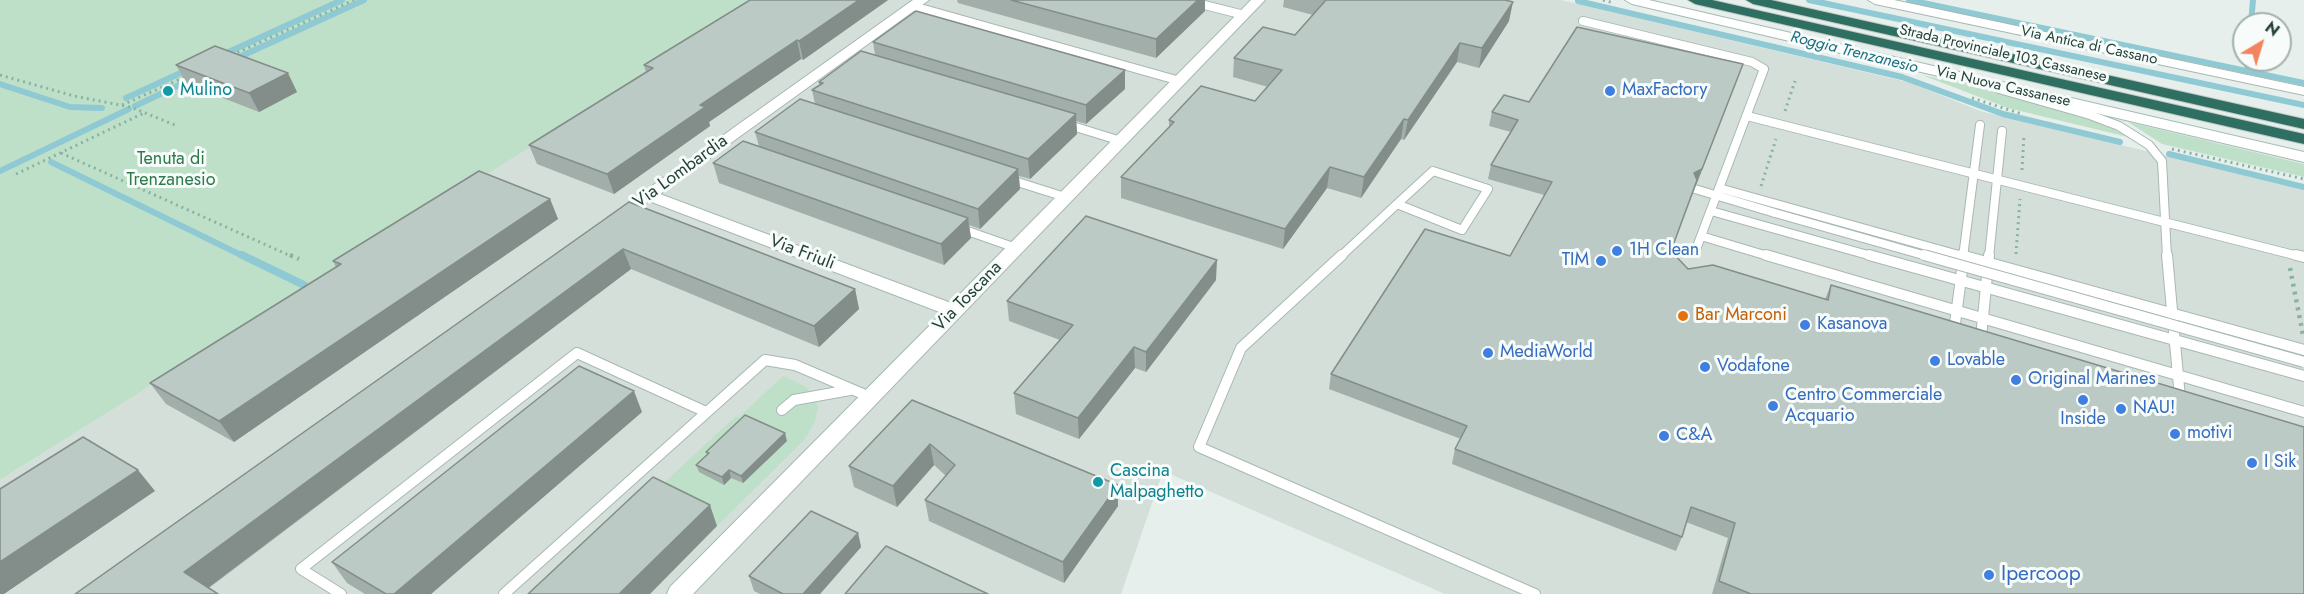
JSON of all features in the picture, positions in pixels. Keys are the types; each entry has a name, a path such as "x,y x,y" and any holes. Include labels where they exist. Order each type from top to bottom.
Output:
{"highway":[{"name":"Strada Provinciale 103 Cassanese","path":"1695,0 2304,139"},
{"name":"Strada Provinciale 103 Cassanese","path":"1753,0 2304,124"},
{"path":"1769,0 1967,39 2304,116"}],"street":[{"name":"Via Toscana","path":"678,594 1258,0"},
{"name":"Via Nuova Cassanese","path":"1632,0 2304,157"},
{"name":"Via Antica di Cassano","path":"1875,0 2304,91"},
{"name":"Via Lombardia","path":"600,230 648,195 725,146 848,58 917,3"},
{"name":"Via Friuli","path":"648,195 955,310"}],"lane":[{"path":"1185,0 1244,15"},
{"path":"917,3 1180,81"},
{"path":"1583,21 1758,64 1764,69 1695,252"},
{"path":"1962,77 2100,118 2143,140 2162,161 2164,222 2180,398"},
{"path":"1747,116 2304,258"},
{"path":"1052,120 1121,141"},
{"path":"1954,330 1980,126"},
{"path":"1981,338 2002,131"},
{"path":"1397,204 1462,230 1488,189 1433,171 1397,204 1241,348 1198,447 1534,594"},
{"path":"996,175 1065,197"},
{"path":"1695,189 1756,199 2304,350"},
{"path":"1717,192 1775,213 2304,362"},
{"path":"1711,211 2304,376"},
{"path":"944,223 1016,248"},
{"path":"1701,236 2304,412"},
{"path":"340,594 301,569 577,353 706,412"},
{"path":"504,594 765,360 795,365 870,398"},
{"path":"782,410 794,400 851,389"}],"path":[{"path":"227,57 354,0"},
{"path":"122,105 196,72"},
{"path":"0,75 74,96 122,105 175,125"},
{"path":"1756,199 1795,81"},
{"path":"16,174 144,112"},
{"path":"2015,270 2024,135"},
{"path":"61,153 299,259"},
{"path":"2287,253 2304,340"}],"shaded area":[{"path":"759,0 1561,0 1911,83 1980,111 2304,189 2304,594 1445,594 1163,471 1121,594 0,594 0,480"}],"green space":[{"name":"Tenuta di Trenzanesio","path":"0,0 764,0 0,480"},
{"path":"1922,75 1978,87 2098,122 2132,138 2008,108"},
{"path":"2128,122 2304,164 2304,177 2162,144"},
{"path":"783,376 803,385 814,395 818,407 815,422 805,439 717,526 652,494 736,416 739,417"}],"building":[{"path":"750,0 859,0 700,105 705,107 607,174 529,145 653,68 644,65"},
{"path":"1011,0 1198,0 1156,39"},
{"path":"1326,0 1505,0 1513,2 1482,48 1460,43 1408,120 1404,119 1364,177 1330,167 1285,229 1121,177 1174,122 1169,120 1201,86 1255,101 1282,70 1234,58 1263,27 1295,35"},
{"path":"916,11 1125,70 1086,105 873,42"},
{"name":"Centro Commerciale Acquario","path":"1577,27 1743,64 1702,169 1694,173 1697,180 1671,251 1688,269 1713,265 1828,300 1831,285 2304,427 2304,594 1751,594 1719,581 1735,523 1691,507 1682,537 1455,449 1467,426 1331,374 1425,229 1510,256 1552,182 1491,165 1518,120 1492,112 1504,95 1529,102"},
{"path":"215,46 288,73 249,93 176,65"},
{"path":"861,51 1076,114 1028,159 812,90 823,83 819,82"},
{"path":"800,99 1018,169 978,209 755,132"},
{"path":"743,141 968,218 941,244 713,163"},
{"path":"479,171 550,199 219,421 150,383 341,264 333,261"},
{"path":"629,202 855,289 814,326 623,249 184,572 218,594 75,594"},
{"path":"1086,216 1217,260 1146,352 1134,347 1078,418 1014,393 1073,325 1007,301"},
{"path":"579,366 634,391 394,594 386,594 332,562"},
{"path":"912,400 1118,485 1063,562 925,500 955,465 930,444 893,486 849,466"},
{"path":"745,415 785,433 741,476 729,470 722,477 696,465 709,453 706,452"},
{"path":"83,437 138,470 0,562 0,489"},
{"path":"653,477 710,505 619,594 528,594"},
{"path":"811,511 858,533 803,594 783,594 749,576"},
{"path":"886,546 988,594 845,594"}],"waterway":[{"path":"222,55 342,0"},
{"name":"Roggia Trenzanesio","path":"235,59 364,0"},
{"path":"1809,0 2304,105"},
{"path":"1909,0 2232,68"},
{"path":"2252,12 2253,0"},
{"name":"Roggia Trenzanesio","path":"1578,1 1902,77 2003,114 2120,142"},
{"path":"126,98 187,70"},
{"path":"2252,72 2304,83"},
{"name":"Roggia Trenzanesio","path":"135,106 192,79"},
{"path":"0,84 70,107 102,108"},
{"name":"Roggia Trenzanesio","path":"0,171 129,109"},
{"name":"Roggia Trenzanesio","path":"2169,154 2304,187"},
{"name":"Roggia Trenzanesio","path":"51,162 245,257"},
{"name":"Roggia Trenzanesio","path":"242,255 304,285"}],"place":[{"name":"Mulino","path":"168,91"},
{"name":"MaxFactory","path":"1610,91"},
{"name":"1H Clean","path":"1617,251"},
{"name":"TIM","path":"1601,261"},
{"name":"Bar Marconi","path":"1683,316"},
{"name":"Kasanova","path":"1805,325"},
{"name":"MediaWorld","path":"1488,353"},
{"name":"Lovable","path":"1935,361"},
{"name":"Vodafone","path":"1705,367"},
{"name":"Original Marines","path":"2016,380"},
{"name":"Inside","path":"2083,400"},
{"name":"Centro Commerciale Acquario","path":"1773,406"},
{"name":"NAU!","path":"2121,409"},
{"name":"motivi","path":"2175,434"},
{"name":"C&A","path":"1664,436"},
{"name":"I Sik","path":"2252,463"},
{"name":"Cascina Malpaghetto","path":"1098,482"},
{"name":"Ipercoop","path":"1989,575"}]}
